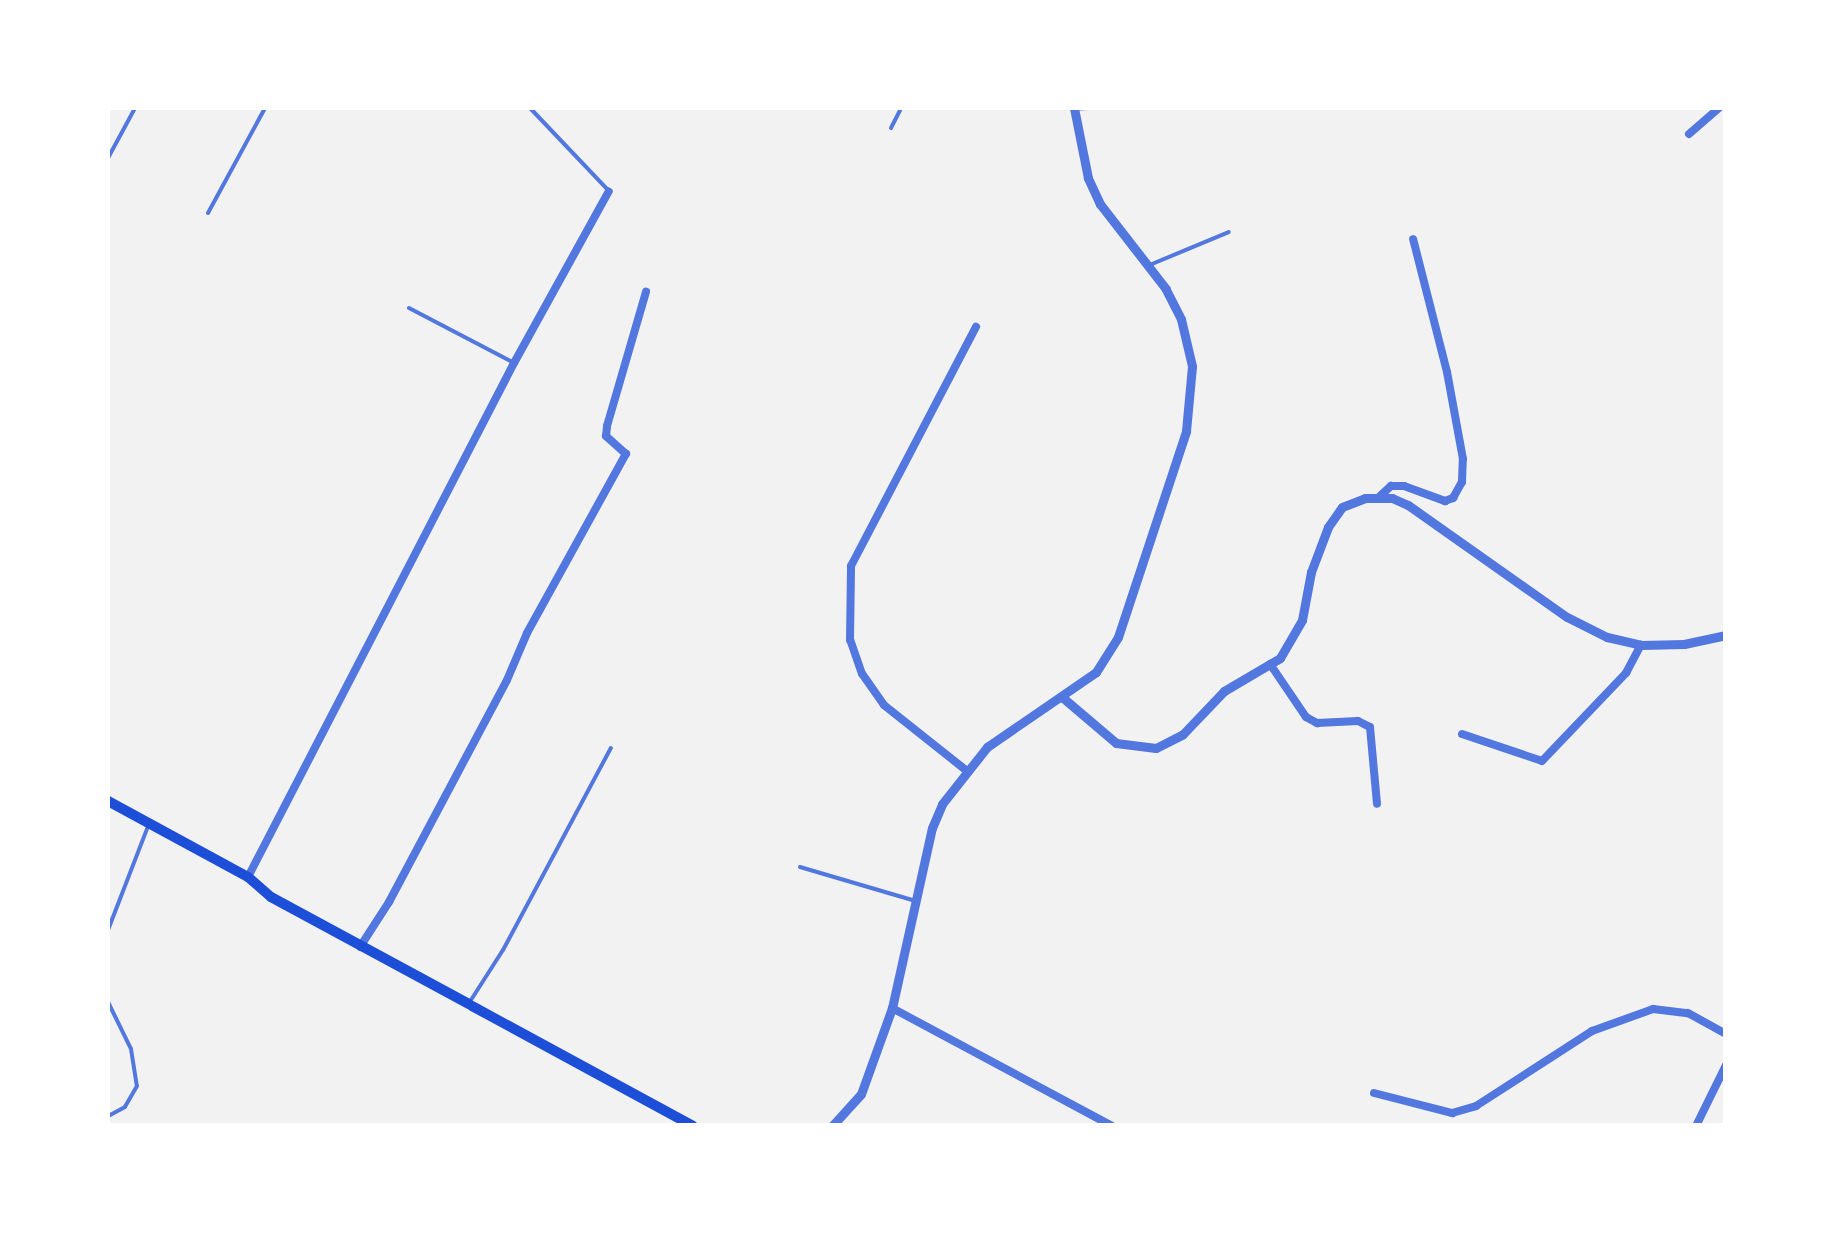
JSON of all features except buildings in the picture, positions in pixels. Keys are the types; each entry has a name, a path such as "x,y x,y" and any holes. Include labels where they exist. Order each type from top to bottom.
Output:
{"main road":[{"path":"108,801 248,877 271,897 360,947 694,1126"}],"street":[{"path":"832,1126 861,1094 892,1008 932,828 942,804 967,771 1010,727 1062,698 1096,672 1118,637 1186,430 1192,366 1181,319 1148,266 1100,204 1088,178 1074,108"},
{"path":"1689,134 1719,108"},
{"path":"248,877 514,362 609,192"},
{"path":"1378,498 1391,486 1404,486 1445,501 1454,498 1462,482 1463,458 1446,372 1413,239"},
{"path":"360,947 389,902 507,680 527,633 626,454 606,436 606,426 646,292"},
{"path":"967,771 884,705 862,674 850,640 851,566 976,327"},
{"path":"1062,698 1116,743 1156,748 1183,734 1224,690 1270,664 1295,636 1328,526 1342,507 1378,498 1408,505 1567,617 1607,637 1641,645 1684,644 1726,635"},
{"path":"1462,734 1542,760 1626,672 1641,645"},
{"path":"1270,664 1306,717 1317,723 1358,721 1370,727 1377,804"},
{"path":"892,1008 1112,1126"},
{"path":"1374,1093 1452,1113 1476,1106 1592,1031 1652,1009 1688,1013 1726,1034"},
{"path":"1696,1126 1726,1065"}],"lane":[{"path":"108,158 135,108"},
{"path":"208,213 265,108"},
{"path":"530,108 609,192"},
{"path":"891,128 902,108"},
{"path":"1074,108 1086,108"},
{"path":"1148,266 1229,232"},
{"path":"409,308 514,362"},
{"path":"470,1005 611,748"},
{"path":"108,930 149,824"},
{"path":"800,867 917,901"},
{"path":"108,1002 131,1049 137,1086 124,1107 108,1116"}]}
